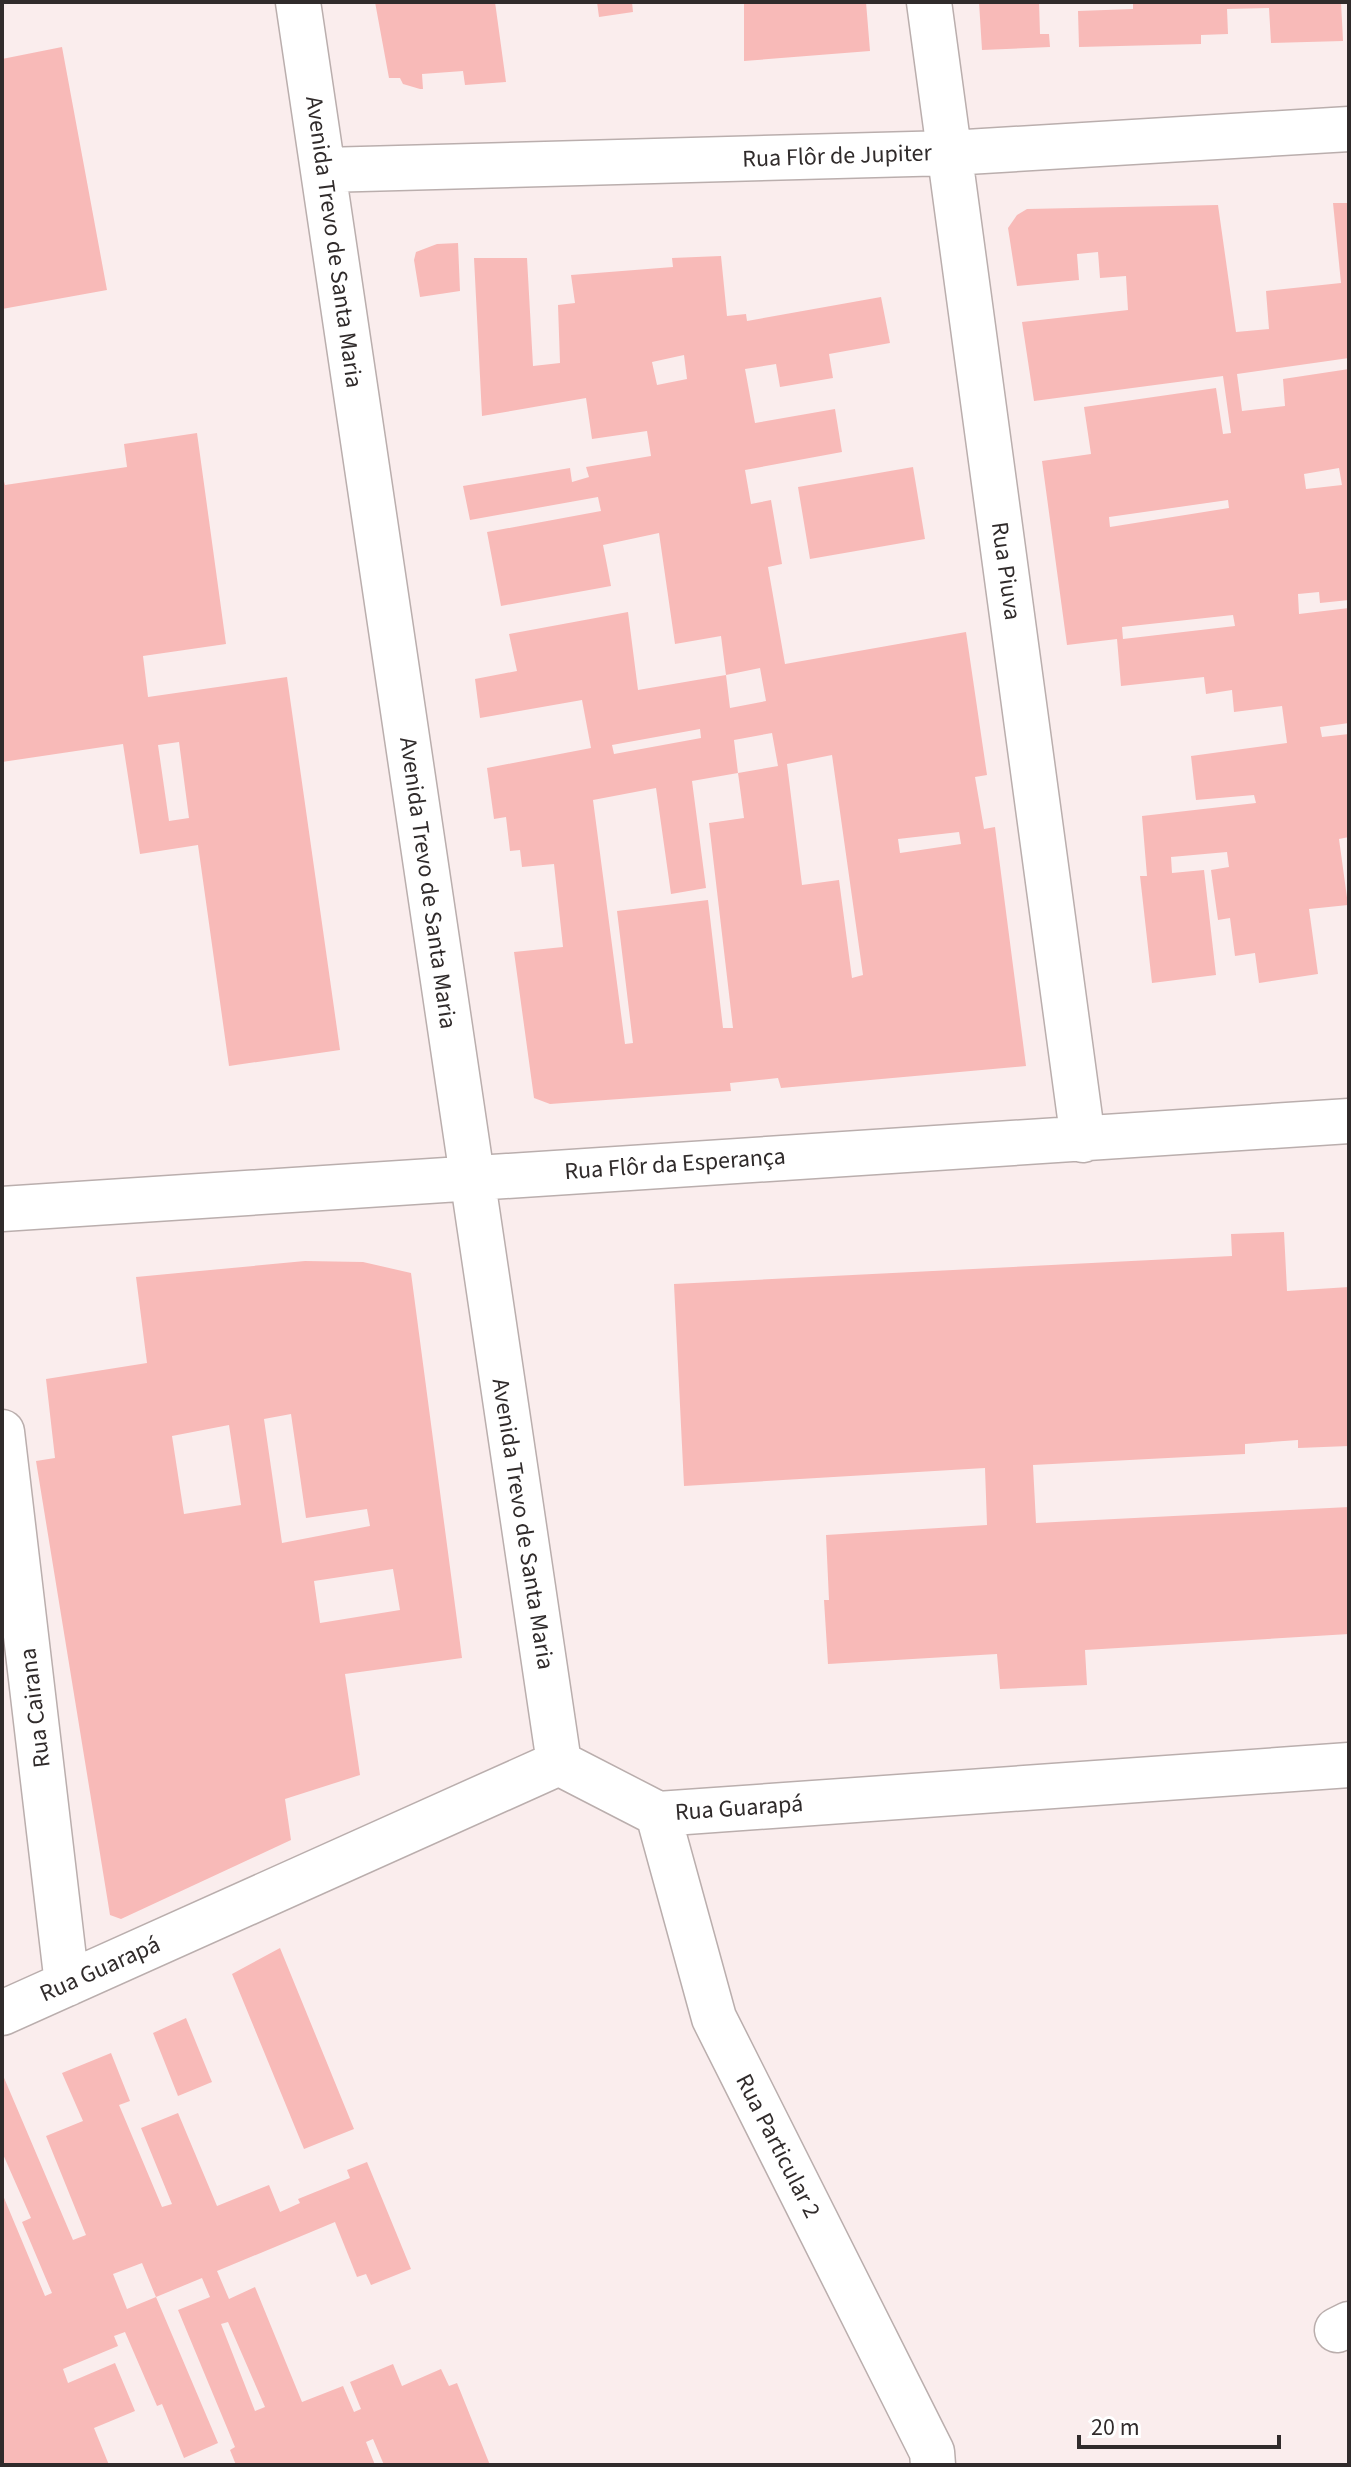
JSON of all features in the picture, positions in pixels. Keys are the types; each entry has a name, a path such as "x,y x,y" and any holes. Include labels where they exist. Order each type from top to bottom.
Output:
{"street":[{"name":"Avenida Trevo de Santa Maria","path":"298,2 559,1763"},
{"name":"Rua Piuva","path":"929,2 1083,1140"},
{"name":"Rua Flôr de Jupiter","path":"324,170 950,153 1349,129"},
{"name":"Rua Flôr da Esperança","path":"2,1209 1349,1121"},
{"name":"Rua Cairana","path":"2,1432 67,1984"},
{"name":"Rua Guarapá","path":"2,2013 559,1763 658,1814 1349,1765"},
{"name":"Rua Particular 2","path":"658,1814 714,2018 932,2452 933,2465"}],"building":[{"path":"375,2 495,2 506,82 465,85 463,71 422,74 423,89 420,89 403,84 400,78 389,78"},
{"path":"597,2 632,2 633,12 599,17"},
{"path":"744,2 866,2 870,51 744,61"},
{"path":"979,2 1039,2 1040,34 1049,34 1050,47 982,50"},
{"path":"1133,2 1341,2 1343,41 1271,43 1269,8 1227,9 1228,34 1201,35 1201,44 1079,47 1078,11 1133,9"},
{"path":"62,47 107,290 2,309 2,59"},
{"path":"1333,203 1349,203 1349,358 1237,374 1242,411 1285,406 1283,379 1349,369 1349,600 1320,603 1319,592 1298,594 1299,614 1349,608 1349,723 1320,727 1322,737 1349,734 1349,837 1339,839 1348,905 1309,909 1318,974 1259,983 1255,953 1235,956 1230,918 1218,920 1211,870 1229,867 1227,852 1171,857 1172,873 1204,870 1216,975 1152,983 1140,876 1147,876 1142,816 1256,803 1254,795 1196,800 1191,756 1287,743 1282,706 1234,712 1232,690 1206,694 1204,677 1121,686 1117,639 1067,645 1042,461 1091,454 1084,407 1216,388 1223,434 1231,433 1223,376 1034,401 1022,322 1128,310 1126,276 1100,278 1098,252 1077,254 1079,280 1017,286 1008,228 1017,215 1027,209 1218,205 1236,332 1269,329 1266,291 1341,283","holes":["1339,468 1342,485 1306,489 1304,474","1228,500 1229,508 1110,527 1109,517","1233,615 1235,626 1123,639 1122,627"]},
{"path":"458,243 460,291 420,297 414,260 416,252 437,244"},
{"path":"721,256 727,316 746,314 747,321 881,297 890,343 829,354 833,378 780,387 776,364 745,369 755,423 835,409 842,452 745,470 751,504 771,500 782,564 768,567 785,664 966,632 987,775 975,777 984,829 995,827 1026,1066 781,1088 778,1078 730,1083 731,1091 550,1104 534,1098 514,952 563,947 554,864 522,867 520,850 510,851 506,817 494,819 487,768 591,748 582,700 480,718 475,679 517,671 509,634 628,612 638,690 726,675 721,636 675,644 659,533 603,545 611,586 501,606 487,532 601,511 598,497 470,520 463,486 570,468 572,482 589,477 586,467 651,456 647,431 592,439 586,398 482,416 474,258 527,258 533,366 560,363 558,305 575,303 571,275 673,267 672,258","holes":["684,355 687,379 657,385 652,362","760,668 766,701 730,708 726,675","700,729 701,738 614,754 612,745","772,733 778,766 738,773 734,740","832,755 863,975 852,978 839,880 802,885 787,764","738,773 744,818 709,823 733,1028 723,1028 708,900 617,911 633,1043 625,1044 593,800 656,788 671,894 706,888 692,781","959,832 961,844 900,853 898,839"]},
{"path":"197,433 226,644 143,656 148,697 287,677 340,1050 229,1066 198,845 140,854 123,744 2,762 2,474 5,485 127,467 124,444","holes":["179,742 189,818 169,821 158,745"]},
{"path":"913,467 925,539 810,559 798,487"},
{"path":"1284,1232 1287,1291 1349,1287 1349,1446 1298,1448 1298,1440 1245,1444 1245,1454 1033,1465 1036,1523 1349,1507 1349,1634 1085,1650 1087,1685 1000,1689 997,1654 828,1664 824,1600 829,1600 826,1535 987,1525 985,1468 684,1486 674,1284 1232,1256 1231,1234"},
{"path":"305,1261 363,1262 411,1273 462,1658 345,1674 360,1775 285,1799 291,1840 121,1919 110,1915 36,1461 55,1458 46,1379 147,1363 136,1277","holes":["291,1414 306,1518 367,1509 370,1526 282,1543 264,1419","229,1425 241,1505 184,1514 172,1436","393,1569 400,1610 320,1623 314,1581"]},
{"path":"280,1948 354,2129 304,2149 232,1974"},
{"path":"186,2018 212,2082 178,2096 153,2033"},
{"path":"111,2053 130,2101 119,2105 162,2207 172,2204 141,2128 178,2113 217,2206 269,2185 280,2212 300,2203 298,2199 350,2178 347,2170 367,2162 411,2269 371,2285 366,2274 357,2277 335,2222 217,2271 229,2299 255,2287 302,2402 343,2386 354,2412 361,2409 350,2382 393,2364 402,2386 441,2369 449,2386 457,2383 490,2465 384,2465 373,2439 366,2442 375,2465 236,2465 230,2450 235,2447 178,2310 210,2297 202,2278 156,2297 218,2443 184,2458 162,2404 157,2406 125,2332 114,2336 118,2346 63,2369 68,2383 115,2363 135,2411 94,2428 109,2465 2,2465 2,2193 45,2296 52,2293 22,2222 31,2218 2,2152 2,2073 73,2240 86,2235 46,2136 83,2121 62,2073","holes":["142,2263 156,2297 127,2309 113,2274","228,2322 265,2407 255,2411 221,2324"]}]}
